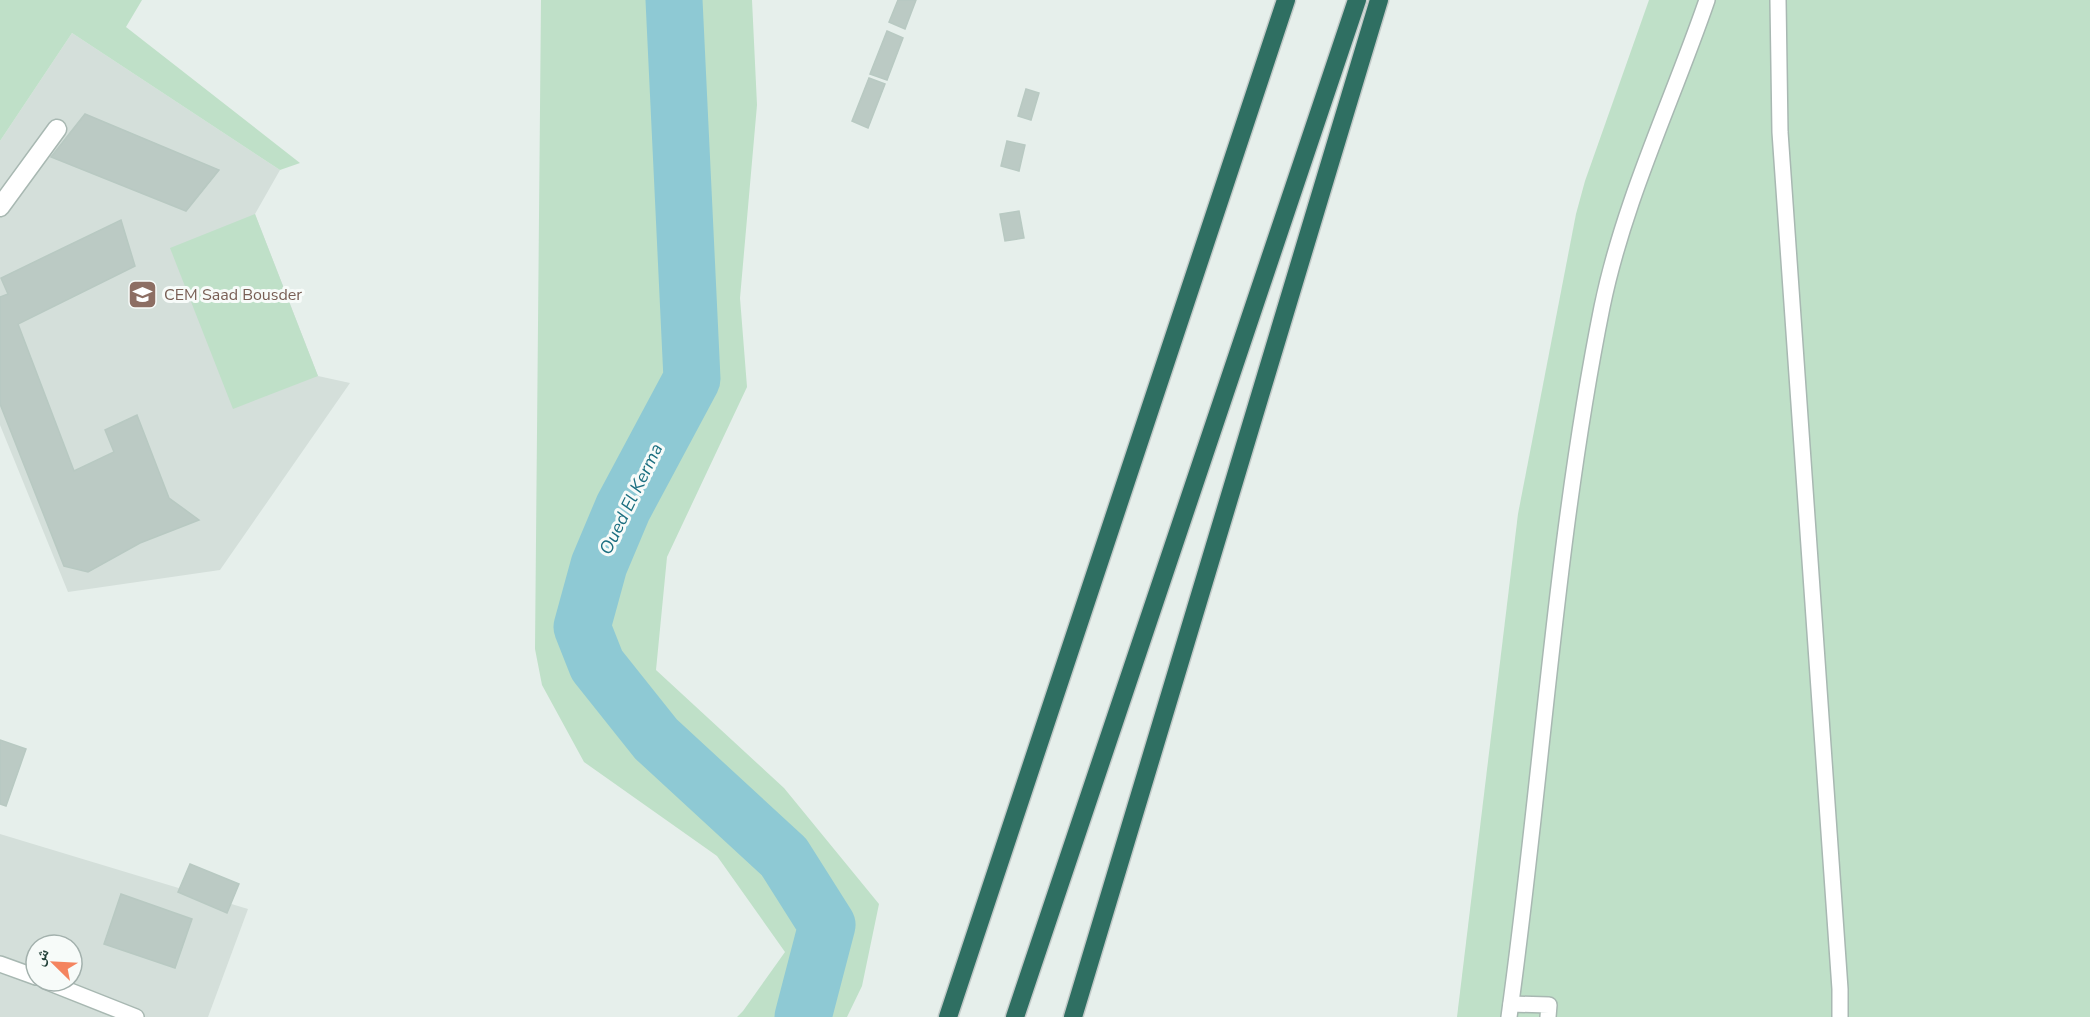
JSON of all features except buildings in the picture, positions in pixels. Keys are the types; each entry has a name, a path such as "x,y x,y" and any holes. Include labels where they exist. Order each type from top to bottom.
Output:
{"highway":[{"path":"948,1017 1286,0"},
{"path":"1015,1017 1357,0"},
{"path":"1073,1017 1379,0"},
{"path":"937,1017 975,931"}],"street":[{"path":"0,207 57,129"}],"lane":[{"path":"1548,1017 1549,1005 1510,1011 1523,916 1560,567 1603,305 1632,199 1707,0"},
{"path":"1778,0 1780,132 1840,989 1840,1017"},
{"path":"0,963 24,972"},
{"path":"75,993 136,1017"}],"shaded area":[{"name":"CEM Saad Bousder","path":"72,33 280,170 255,214 318,376 350,383 220,570 68,592 0,425 0,141"},
{"path":"0,834 248,909 208,1017 0,1017"}],"green space":[{"path":"0,0 142,0 126,27 300,163 280,170 72,33 0,141"},
{"path":"541,0 752,0 757,105 740,298 747,387 667,557 656,670 784,788 879,904 862,986 847,1017 737,1017 785,952 717,856 584,762 542,685 535,649"},
{"path":"1649,0 2090,0 2090,1017 1457,1017 1518,514 1576,214 1585,181"},
{"path":"255,214 318,376 233,409 170,248"}],"waterway":[{"name":"Oued El Kerma","path":"674,0 692,379 623,508 599,565 582,627 597,665 656,739 784,857 827,925 803,1017"}],"place":[{"name":"CEM Saad Bousder","path":"143,295"}]}
